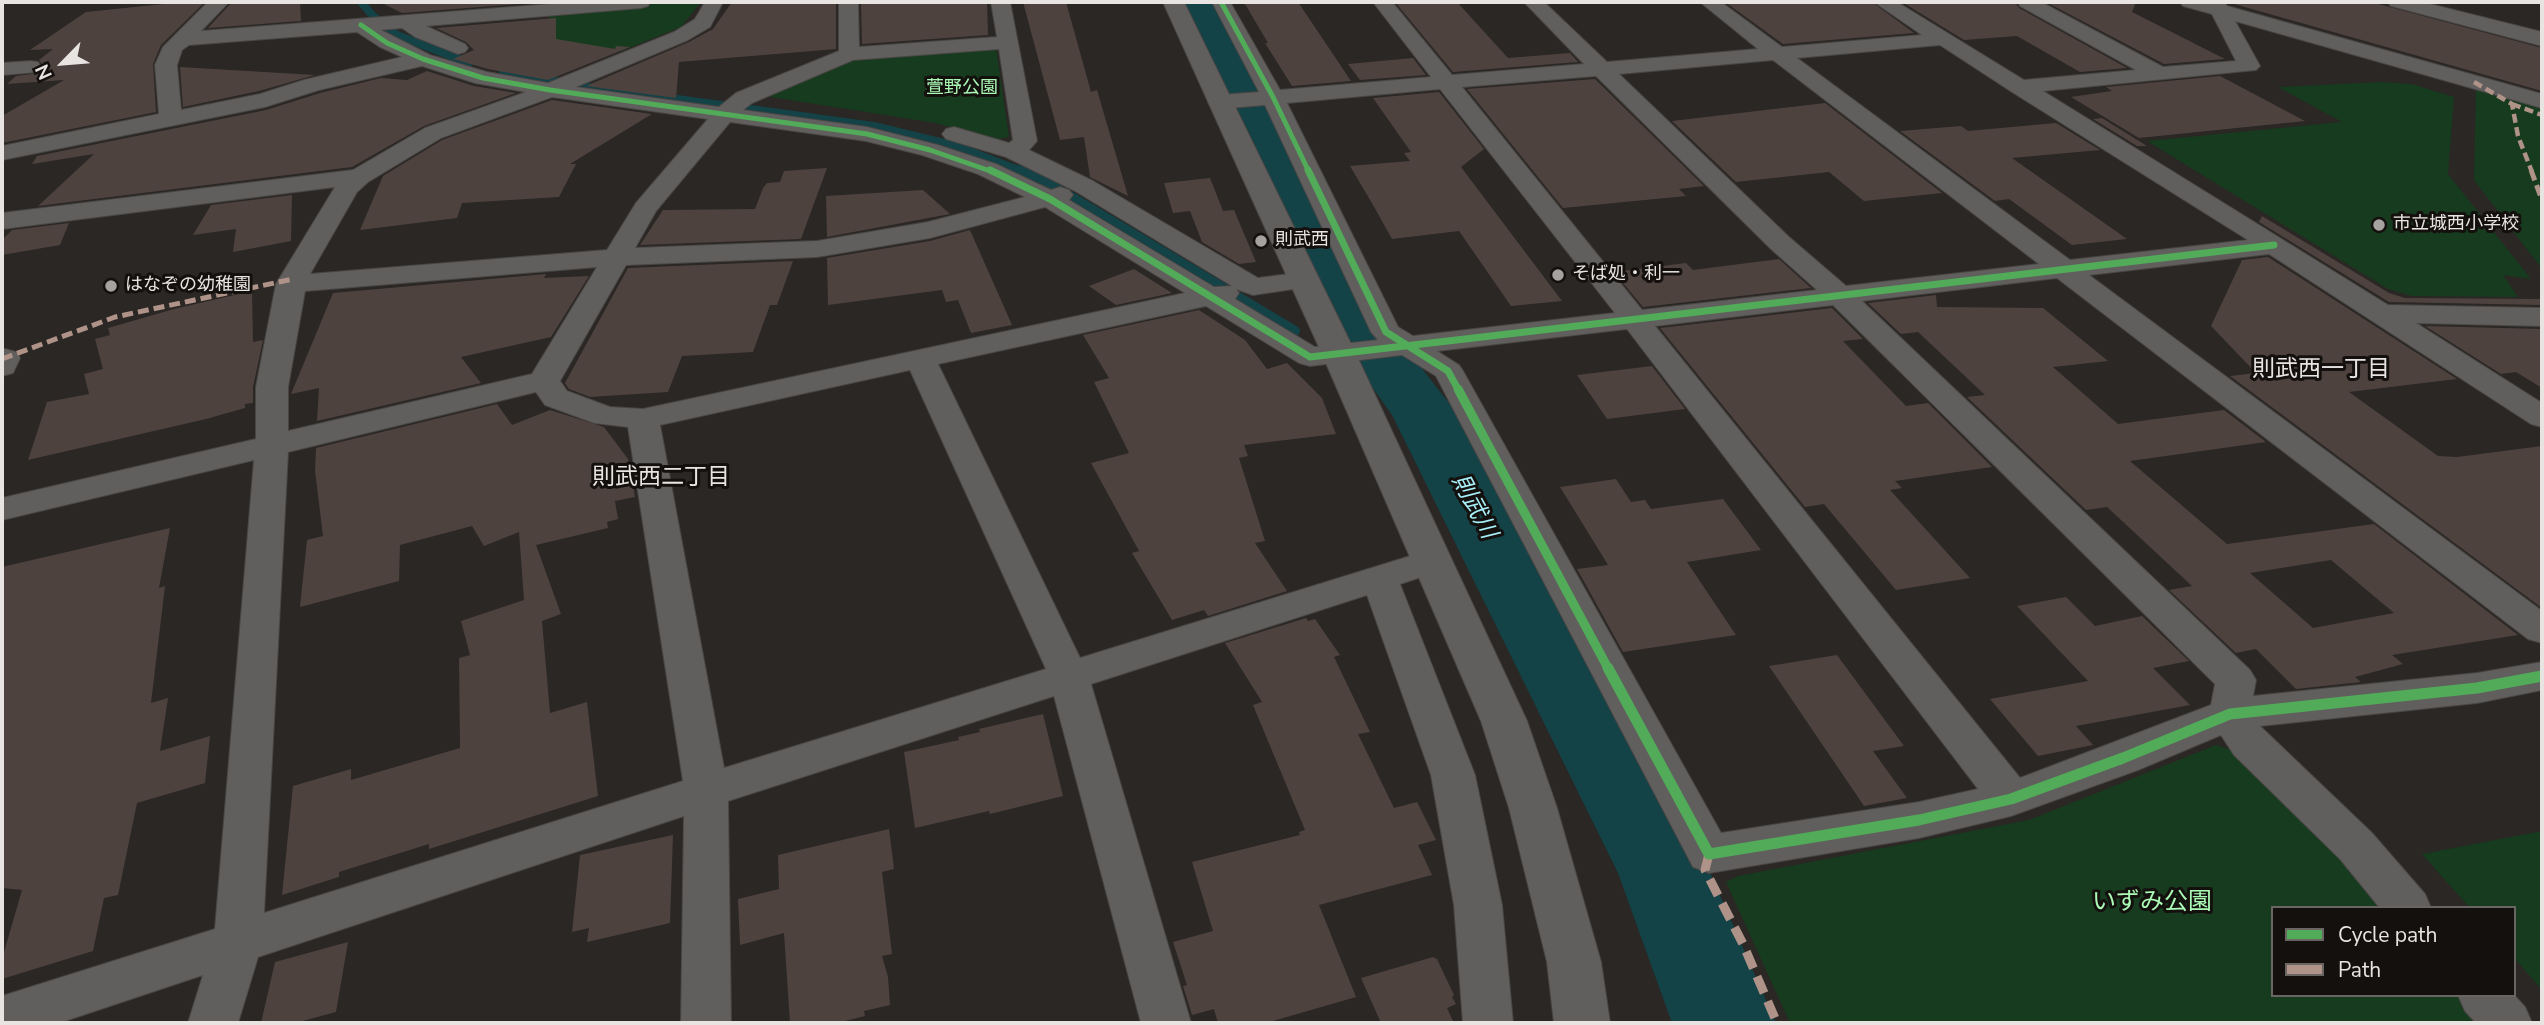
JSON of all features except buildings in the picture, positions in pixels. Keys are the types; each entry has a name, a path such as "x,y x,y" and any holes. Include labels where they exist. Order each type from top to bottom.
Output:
{"street":[{"path":"171,119 166,65 173,47 219,2"},
{"path":"183,39 641,2"},
{"path":"213,1023 239,942 272,444 272,387 290,285 347,188 359,177 433,132 566,83 695,29 703,23 714,2"},
{"path":"848,2 849,54"},
{"path":"1000,2 1025,141 1014,152"},
{"path":"1173,2 1248,99 1386,332 1374,349"},
{"path":"1221,2 1304,280 1374,349 1448,371 1709,854 1919,820 2011,799 2123,758 2230,714 2477,688 2542,676"},
{"path":"1382,2 2011,799"},
{"path":"1533,2 2236,680 2230,714 2249,744 2356,846 2406,906"},
{"path":"1709,2 2542,630"},
{"path":"1884,2 2542,416"},
{"path":"2027,2 2159,74"},
{"path":"2190,2 2217,6 2542,101"},
{"path":"2398,2 2542,39"},
{"path":"2020,87 2249,66 2217,6"},
{"path":"399,22 483,56 566,83 734,106 867,134 930,149 1068,193 1232,292"},
{"path":"366,25 387,43 423,59 470,74 566,83 734,106 887,120 950,133 1014,152 1068,193 1232,292 1310,357 1837,293 2274,245"},
{"path":"1248,99 1943,39"},
{"path":"2,509 544,382 645,208 734,106 849,54 1009,42"},
{"path":"2,153 265,100 312,85 423,59"},
{"path":"2,69 30,67"},
{"path":"2,221 359,177"},
{"path":"290,285 615,257 817,249 930,230 1068,193"},
{"path":"544,382 556,398 606,416 643,419 1232,292 1304,280"},
{"path":"2383,314 2542,317"},
{"path":"1374,349 1433,561 1504,721 1533,808 1574,962 1582,1023"},
{"path":"921,361 1069,676 1166,1023"},
{"path":"643,419 706,791 706,1023"},
{"path":"2,1019 706,791 1433,561"},
{"path":"1379,578 1453,775 1478,905 1488,1023"},
{"path":"2485,997 2507,1023"}],"green space":[{"path":"701,2 681,27 619,52 561,42 538,34 553,12"},
{"name":"萱野公園","path":"996,48 1009,137 995,140 935,123 771,97 770,93 855,57"},
{"name":"市立城西小学校","path":"2382,82 2412,84 2454,97 2448,174 2531,279 2503,275 2518,297 2412,296 2388,289 2147,141 2342,122 2278,87"},
{"path":"2476,87 2542,106 2542,269 2474,180"},
{"name":"いずみ公園","path":"2216,745 2240,752 2387,906 2271,906 2271,997 2464,997 2485,1023 1790,1023 1726,882 1738,876 2029,820"},
{"path":"2542,831 2542,990 2516,960 2516,906 2468,906 2422,854"}],"waterway":[{"path":"361,2 373,16 397,35 469,63"},
{"name":"則武川","path":"1202,2 1354,304 1393,373 1423,412 1665,873 1724,1023"},
{"path":"503,71 590,87 874,126 956,146 1024,172"},
{"path":"1020,170 1040,178 1295,331"}],"marked path":[{"path":"2474,82 2512,104 2518,136 2542,200"},
{"path":"2512,104 2542,115"},
{"path":"2,359 115,317 293,279"},
{"path":"1709,854 1705,870 1743,944 1777,1023"}],"cycle path":[{"path":"1221,2 1273,97 1386,332 1448,371 1709,854 1919,820 2011,799 2123,758 2230,714 2477,688 2542,676"},
{"path":"361,25 387,43 423,59 483,78 550,90 867,134 930,150 987,169 1050,199 1310,357 2274,245"}],"place":[{"name":"市立城西小学校","path":"2379,225"},
{"name":"則武西","path":"1261,241"},
{"name":"そば処・利一","path":"1558,275"},
{"name":"はなぞの幼稚園","path":"111,286"}],"district":[{"name":"則武西一丁目","path":"2321,370"},
{"name":"則武西二丁目","path":"661,478"}]}
